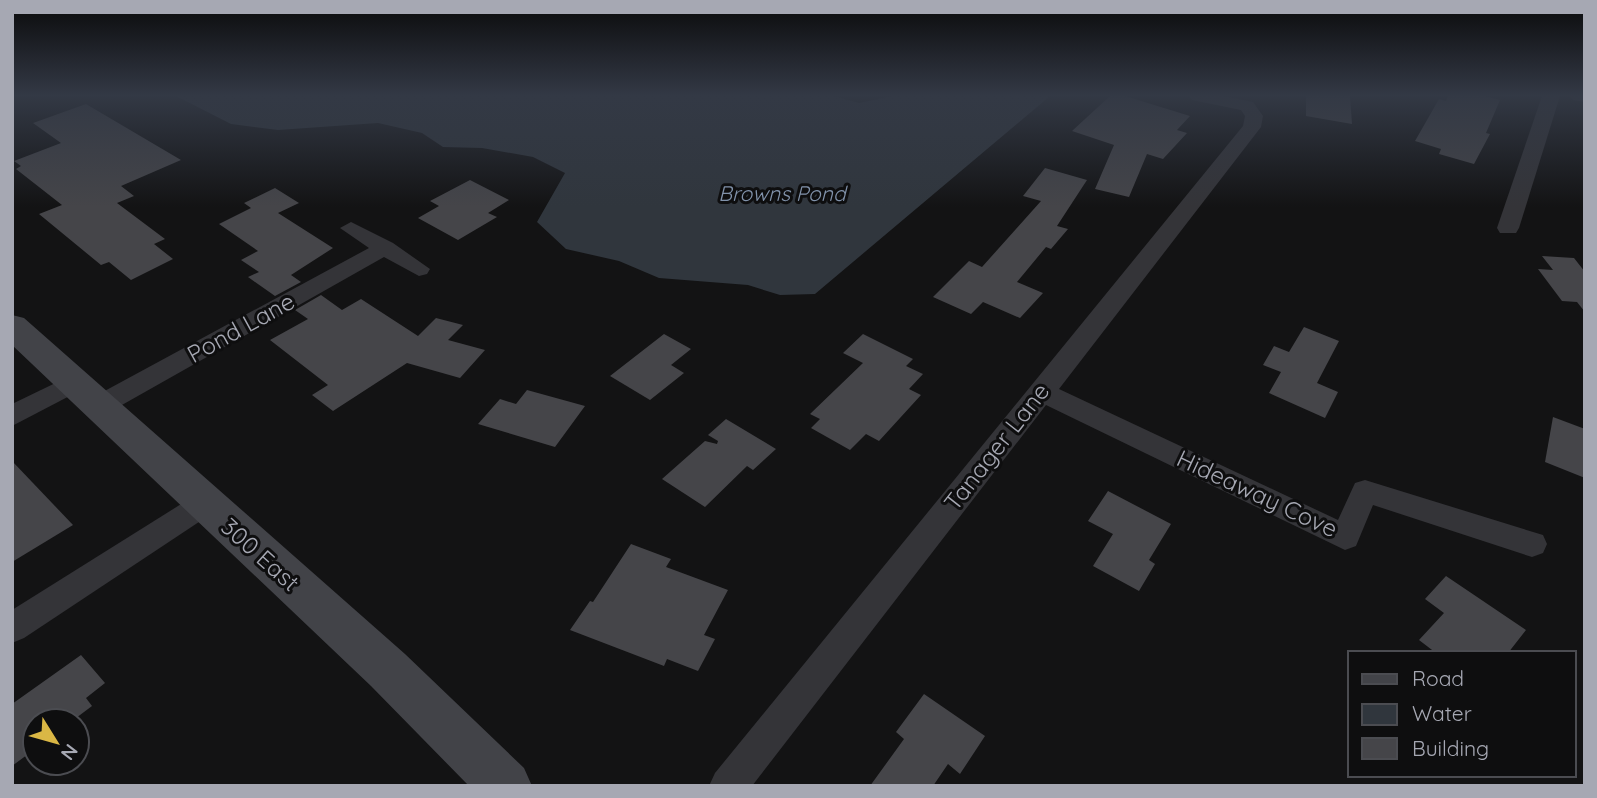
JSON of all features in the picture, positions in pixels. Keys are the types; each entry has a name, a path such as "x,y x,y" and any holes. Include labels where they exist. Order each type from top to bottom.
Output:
{"main road":[{"name":"300 East","path":"12,326 388,670 506,786"}],"street":[{"name":"Tanager Lane","path":"728,786 1247,133"},
{"path":"1508,228 1538,133"},
{"path":"351,228 419,269"},
{"name":"Pond Lane","path":"12,416 85,395 385,248"},
{"name":"Hideaway Cove","path":"1041,392 1345,537 1365,491 1532,544"},
{"path":"12,628 204,504"}],"water":[{"name":"Browns Pond","path":"422,133 1006,133 815,294 780,295 748,285 659,278 619,261 566,249 537,222 565,173 533,157 482,148 443,147"}],"building":[{"path":"47,133 136,133 181,160 121,186 134,196 117,203 165,239 154,244 173,259 131,280 109,262 101,265 39,214 62,205 16,169 21,166 14,161 61,143"},
{"path":"1079,133 1187,133 1163,159 1147,154 1129,197 1095,189 1114,145"},
{"path":"1419,133 1490,134 1474,164 1439,154 1441,149 1415,141"},
{"path":"1045,168 1087,180 1057,226 1068,229 1051,249 1046,247 1017,282 1043,293 1020,318 983,302 971,314 933,297 969,261 982,267 1041,201 1023,196"},
{"path":"470,180 509,200 488,213 497,217 458,240 418,218 439,206 430,201"},
{"path":"275,188 299,203 278,213 333,248 291,275 301,282 275,296 248,277 259,272 241,260 258,251 219,224 251,208 244,203"},
{"path":"1542,256 1574,258 1585,272 1585,312 1577,302 1562,301 1538,269 1553,270"},
{"path":"321,295 342,310 361,299 418,336 436,318 463,325 448,340 485,350 460,378 407,363 333,411 312,395 328,385 270,340 308,319 295,310"},
{"path":"1304,327 1339,341 1317,383 1338,392 1325,418 1269,393 1281,372 1263,365 1274,346 1289,352"},
{"path":"664,334 691,349 671,365 684,373 650,400 610,376"},
{"path":"863,334 913,359 906,366 923,374 909,389 921,395 879,441 866,434 850,450 811,428 820,419 810,414 863,363 843,353"},
{"path":"527,390 585,406 555,447 478,424 500,399 516,404"},
{"path":"1553,417 1585,429 1585,478 1545,462"},
{"path":"726,419 776,449 753,470 747,466 705,507 662,479 705,441 717,444 718,441 708,435"},
{"path":"12,461 73,525 12,562"},
{"path":"1108,491 1171,524 1149,560 1155,564 1139,591 1093,566 1113,534 1088,521"},
{"path":"631,544 671,559 666,567 728,590 704,635 715,639 698,671 667,659 664,666 570,630 590,601 593,602"},
{"path":"1446,576 1526,630 1510,651 1433,651 1419,640 1444,613 1425,599"},
{"path":"81,655 105,683 86,698 91,707 21,707 21,759 12,766 12,704"},
{"path":"924,694 985,736 960,774 948,764 933,786 870,786 904,739 896,732"}]}
